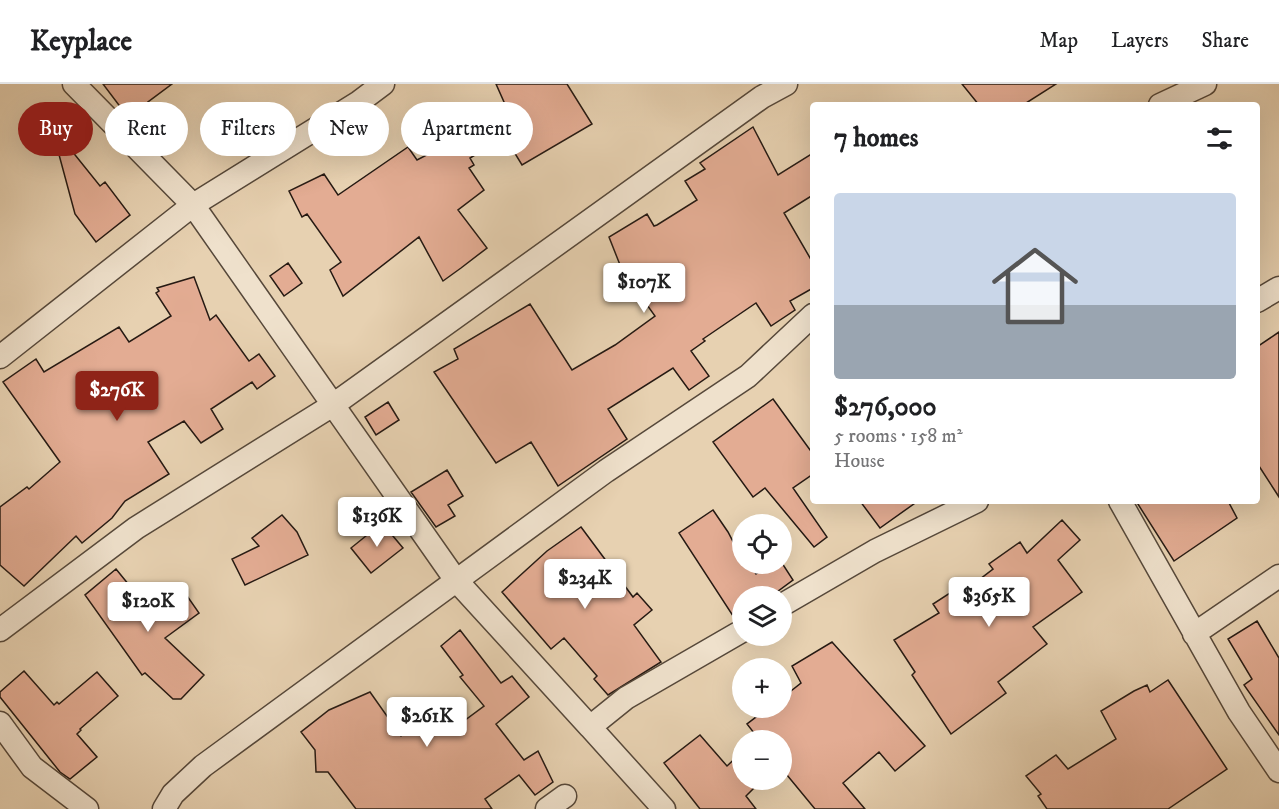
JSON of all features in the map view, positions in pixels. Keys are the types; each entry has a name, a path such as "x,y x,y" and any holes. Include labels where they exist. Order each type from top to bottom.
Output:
{"street":[{"path":"74,84 193,205 455,579 664,809"},
{"path":"0,357 193,205 359,102 383,84"},
{"path":"0,630 136,528 333,405 762,97 786,84"},
{"path":"1166,102 1205,84"},
{"path":"1260,299 1279,288"},
{"path":"164,809 173,794 203,766 455,579 606,471 748,376 810,318"},
{"path":"792,599 875,550 971,504"},
{"path":"1122,504 1239,712 1279,771"},
{"path":"1194,634 1279,576"},
{"path":"590,727 626,698 732,637"},
{"path":"0,723 32,767 87,809"}],"building":[{"path":"103,84 172,84 148,102 117,102"},
{"path":"496,84 567,84 592,124 522,165 517,156 533,156 533,102 504,102"},
{"path":"962,84 1056,84 1028,102 977,102"},
{"path":"753,127 778,175 810,155 810,197 784,213 810,258 810,290 790,301 795,310 771,326 756,303 703,339 705,341 691,351 709,376 689,390 673,368 608,409 627,439 558,486 531,442 496,463 434,372 458,359 454,349 530,304 572,370 615,345 655,316 622,270 609,237 647,214 654,226 657,225 697,200 685,181 705,169 700,163"},
{"path":"401,152 401,156 414,156 417,160 425,156 473,156 470,158 474,165 469,168 484,190 458,210 487,248 443,281 419,237 343,296 330,270 341,262 307,214 302,217 289,191 324,174 338,195"},
{"path":"59,156 76,156 100,186 105,182 130,215 96,242 75,214"},
{"path":"288,263 302,283 284,296 270,276"},
{"path":"194,277 210,320 216,315 249,361 259,354 275,376 257,389 252,382 211,409 223,429 201,443 184,421 148,442 169,474 125,501 112,518 82,543 76,536 24,586 0,565 0,507 27,487 29,489 60,462 3,382 36,359 44,372 119,327 129,342 171,316 156,293 159,291 157,288"},
{"path":"1279,332 1279,497 1260,468 1260,345"},
{"path":"773,399 810,450 810,476 793,488 827,537 814,547 792,521 792,514 787,514 765,488 753,497 713,442"},
{"path":"388,402 399,420 376,435 365,417"},
{"path":"447,470 463,496 448,505 455,516 436,527 411,492"},
{"path":"862,504 914,504 880,528"},
{"path":"1138,504 1230,504 1237,518 1174,561"},
{"path":"713,510 732,540 732,574 789,574 793,580 785,586 732,586 732,614 679,533"},
{"path":"282,515 297,532 308,555 245,585 232,559 259,546 252,538"},
{"path":"1062,520 1080,540 1058,560 1082,592 1033,627 1047,644 998,682 1006,693 951,734 912,675 915,672 894,640 939,613 933,604 956,589 959,595 993,569 989,564 1020,542 1027,553"},
{"path":"382,523 403,548 371,573 351,548"},
{"path":"581,527 633,597 637,593 652,610 634,625 661,662 608,695 594,679 597,676 564,638 551,649 502,592 547,551"},
{"path":"116,569 151,612 183,590 199,613 165,638 204,675 181,699 173,699 145,673 142,675 85,595"},
{"path":"1257,621 1279,658 1279,735 1244,685 1252,679 1228,639"},
{"path":"460,630 501,683 512,676 529,697 496,724 524,760 538,751 553,782 535,795 519,775 485,799 492,809 356,809 328,772 316,772 315,750 301,732 329,710 370,692 401,736 432,711 449,732 484,706 460,677 463,675 441,646"},
{"path":"832,642 925,746 895,771 879,752 843,783 865,809 815,809 792,781 792,730 752,730 747,724 755,718 792,718 792,690 801,683 792,666"},
{"path":"24,671 54,705 57,702 59,704 97,672 118,696 77,734 97,757 70,779 60,772 0,697 0,692"},
{"path":"1168,680 1227,769 1168,809 1047,809 1038,796 1041,794 1026,776 1056,755 1068,769 1116,739 1101,711 1134,691 1147,685 1150,692"},
{"path":"700,735 727,766 732,761 732,790 752,790 746,796 756,809 700,809 664,763"}]}
